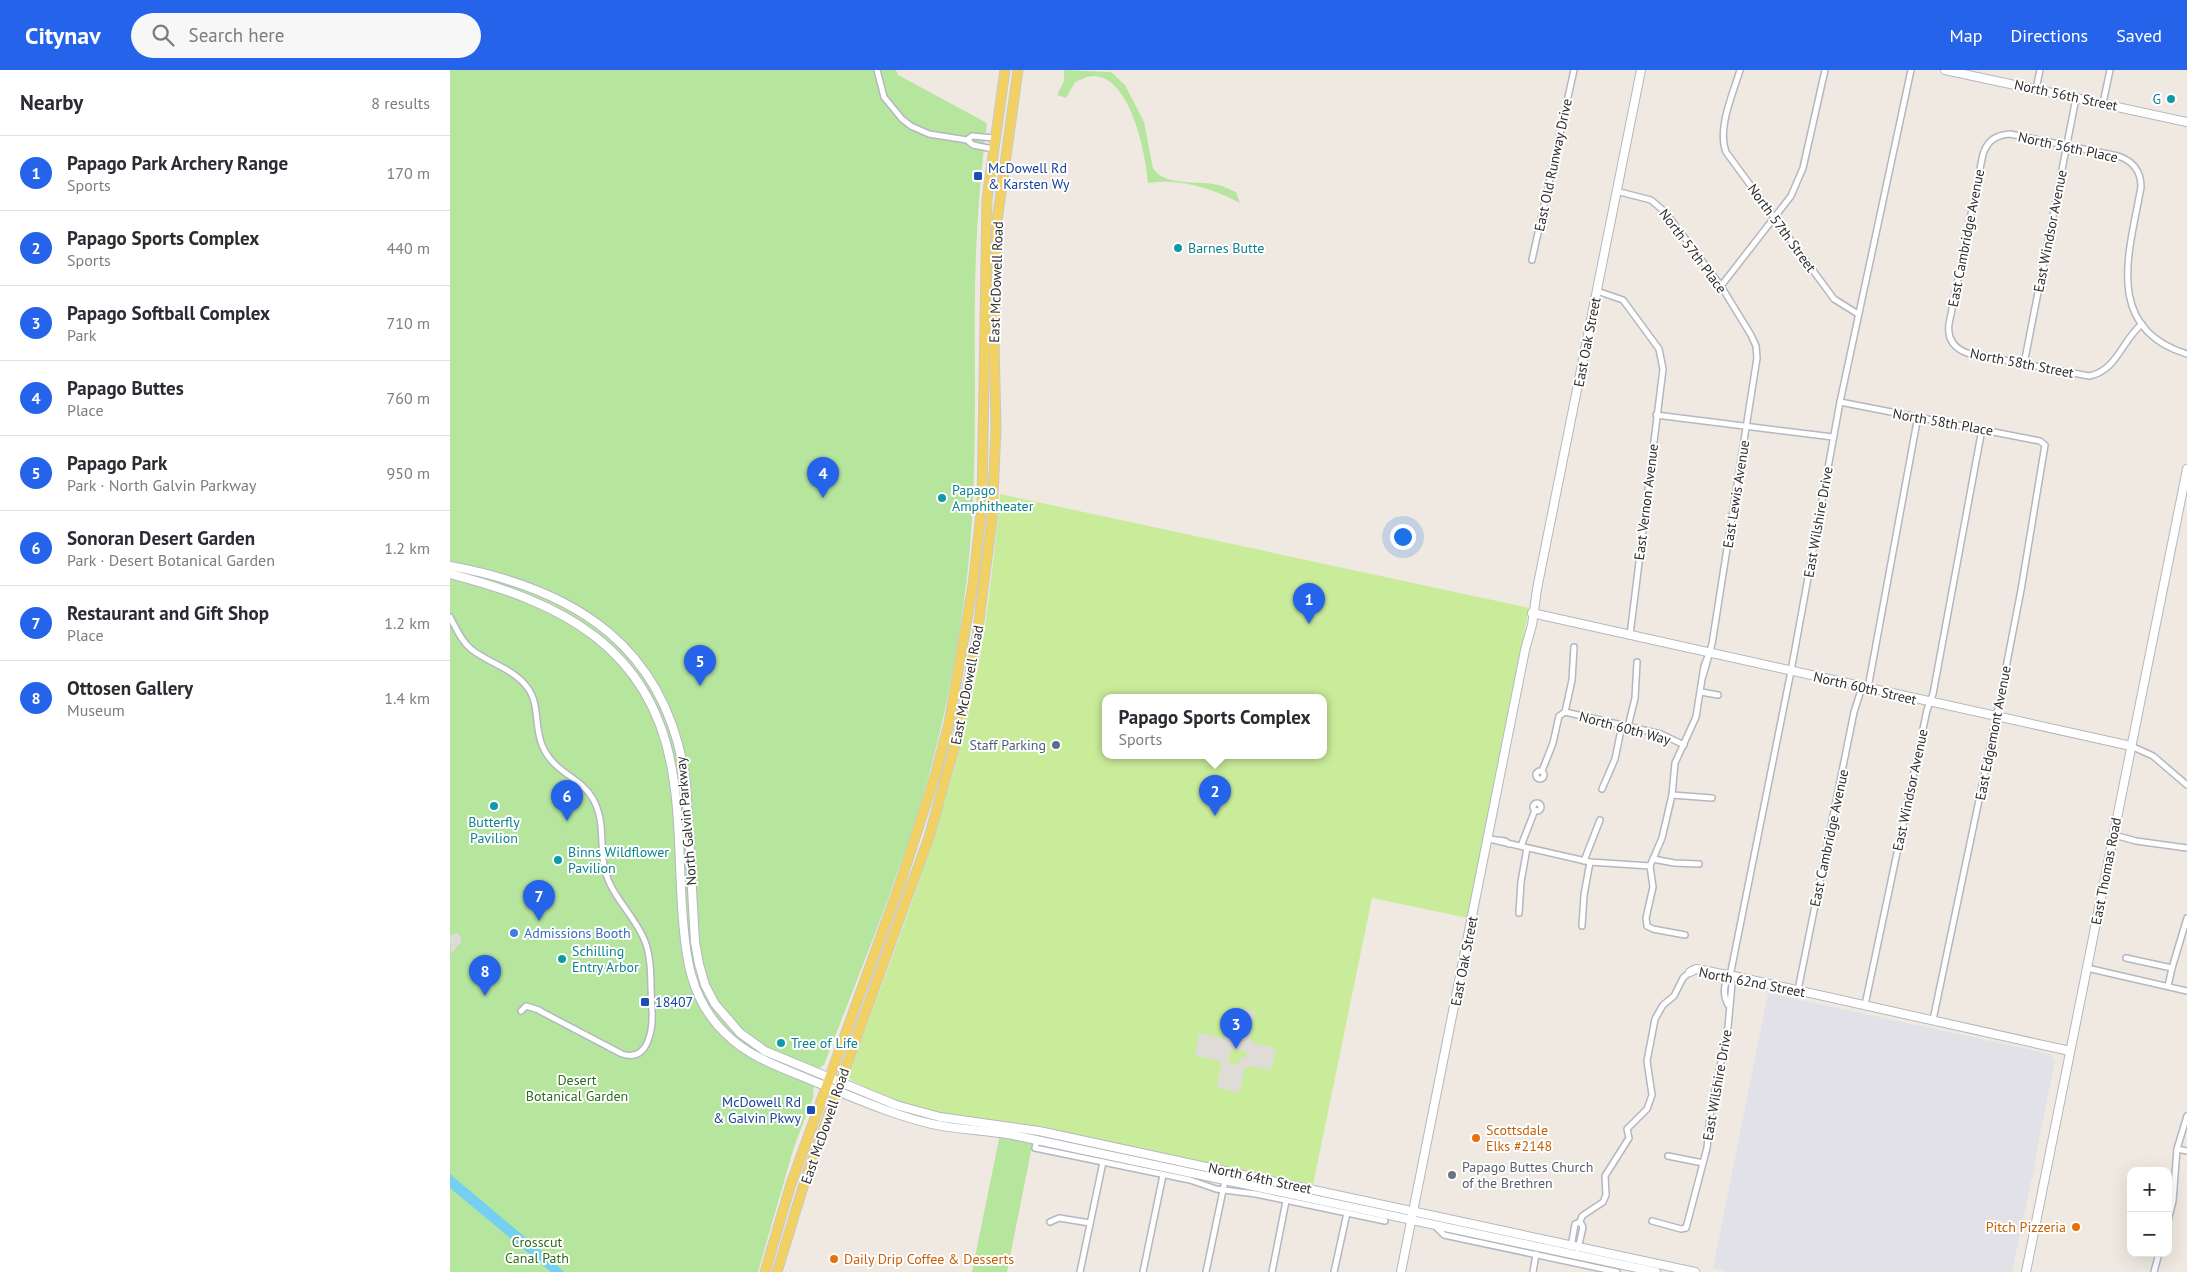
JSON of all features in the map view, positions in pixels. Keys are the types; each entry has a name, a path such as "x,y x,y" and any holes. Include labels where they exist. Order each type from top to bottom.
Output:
{"main road":[{"name":"East McDowell Road","path":"765,1272 785,1204 827,1082 922,820 949,723 965,640 979,537 984,478 984,276 987,198 1005,70"},
{"name":"East McDowell Road","path":"778,1272 808,1174 935,819 958,734 977,637 994,488 996,429 994,295 998,218 1018,70"},
{"name":"East Oak Street","path":"1400,1272 1525,650 1532,625 1532,613 1641,70"},
{"name":"North 56th Street","path":"1947,70 2076,98 2103,102 2187,122"},
{"path":"994,138 1000,151 994,212 998,218"},
{"name":"East Thomas Road","path":"2026,1272 2187,470"},
{"name":"North Galvin Parkway","path":"450,566 492,574 535,588 564,601 606,630 640,666 664,706 682,761 686,784 695,942 705,985 723,1015 748,1040 827,1082"},
{"name":"North Galvin Parkway","path":"450,574 525,597 559,612 595,636 629,671 645,695 659,722 672,768 684,949 695,990 714,1021 740,1046 753,1055 827,1082"},
{"name":"North 60th Street","path":"1532,613 2131,746"},
{"name":"North 62nd Street","path":"1690,972 1696,969 1798,990 2070,1051"},
{"name":"North 64th Street","path":"827,1082 896,1105 952,1119 1024,1128 1227,1171 1574,1250 1656,1272"},
{"name":"North 64th Street","path":"839,1086 900,1115 950,1127 1005,1133 1226,1179 1412,1214 1432,1223 1695,1272"},
{"path":"950,1127 952,1119"},
{"path":"773,1272 780,1262 777,1249 783,1229 785,1204"}],"street":[{"path":"877,70 884,97 902,119 929,134 967,140 973,144 993,149"},
{"name":"East Old Runway Drive","path":"1532,260 1574,70"},
{"name":"North 57th Street","path":"1740,70 1724,131 1723,143 1726,152 1834,299 1858,314"},
{"path":"1720,286 1791,196 1803,168 1825,70"},
{"name":"East Wilshire Drive","path":"1652,1221 1686,1228 1704,1163 1710,1116 1728,1027 1725,983 1730,976 1791,671 1833,437 1911,70"},
{"path":"2036,89 2040,70"},
{"path":"2103,102 2110,70"},
{"name":"East Windsor Avenue","path":"2024,364 2076,98"},
{"name":"North 56th Place","path":"1997,136 2010,134 2123,158 2136,168 2141,187 2127,258 2126,278 2131,301 2142,324"},
{"path":"967,140 972,136 994,138"},
{"name":"East Cambridge Avenue","path":"1953,344 1950,339 1949,324 1983,154 1988,143 1997,136"},
{"name":"North 57th Place","path":"1616,191 1652,200 1665,212 1720,286 1751,335"},
{"name":"East Vernon Avenue","path":"1597,291 1623,300 1659,349 1663,369 1630,635"},
{"path":"2142,324 2164,343 2187,354"},
{"name":"North 58th Street","path":"1953,344 1967,353 2082,376 2093,375 2112,364 2134,331 2142,324"},
{"name":"East Lewis Avenue","path":"1685,935 1653,929 1648,926 1646,918 1653,887 1650,866 1662,838 1672,795 1675,763 1696,717 1706,659 1710,653 1757,358 1756,346 1751,335"},
{"name":"North 58th Place","path":"1840,402 2040,441 2045,445"},
{"path":"1656,416 1833,437"},
{"name":"East Cambridge Avenue","path":"1798,990 1854,712 1865,688 1918,416"},
{"name":"East Windsor Avenue","path":"1865,1005 1957,572 1962,529 1982,429"},
{"name":"East Edgemont Avenue","path":"1933,1020 1997,716 2021,590 2045,445"},
{"path":"450,618 467,646 518,676 529,689 534,701 539,735 549,758 562,772 588,791 599,812 605,870 618,896 638,927 648,949 653,1027 644,1047 638,1054 631,1056 622,1054 539,1010 526,1006 521,1011"},
{"path":"1542,771 1553,743 1559,716 1565,712 1572,680 1574,647"},
{"path":"1602,789 1635,698 1637,662"},
{"path":"1701,692 1718,695"},
{"name":"North 60th Way","path":"1565,712 1661,734 1684,745"},
{"name":"North 60th Street","path":"2131,746 2153,756 2187,786"},
{"path":"1672,795 1712,798"},
{"path":"1521,846 1535,810"},
{"path":"1584,861 1600,820"},
{"path":"2114,835 2136,841 2187,848"},
{"path":"1488,839 1584,861 1650,866"},
{"path":"1519,913 1521,882 1528,848"},
{"path":"1653,859 1674,863 1699,864"},
{"path":"1582,926 1584,895 1590,862"},
{"path":"2168,986 2187,918"},
{"path":"2126,958 2172,968"},
{"path":"2087,968 2187,991"},
{"name":"North 62nd Street","path":"1574,1250 1583,1227 1580,1222 1582,1216 1603,1202 1606,1195 1605,1176 1629,1138 1627,1129 1647,1109 1652,1095 1648,1080 1647,1061 1655,1019 1663,1005 1674,996 1683,978 1690,972"},
{"path":"2170,1212 2178,1149 2187,1116"},
{"name":"North 64th Street","path":"1037,1140 1035,1148 1224,1190 1286,1200 1385,1221"},
{"path":"2178,1149 2187,1151"},
{"path":"1668,1156 1704,1163"},
{"path":"1080,1272 1103,1162"},
{"path":"1206,1272 1227,1171"},
{"path":"1143,1272 1163,1175"},
{"path":"1272,1272 1286,1200"},
{"path":"1334,1272 1347,1213"},
{"path":"1050,1222 1059,1218 1090,1223"},
{"name":"North 64th Street","path":"1432,1223 1441,1233 1454,1237 1536,1254 1596,1270 1617,1272"},
{"path":"1533,1272 1536,1254"},
{"path":"2154,1272 2158,1257"}],"shaded area":[{"path":"457,933 461,937 461,942 451,954 450,936"},
{"path":"1768,993 2050,1054 2055,1061 2034,1165 2036,1167 2031,1182 2012,1272 1726,1272 1713,1268"},
{"path":"1233,1007 1255,1011 1250,1038 1252,1043 1276,1048 1271,1070 1250,1066 1245,1068 1239,1093 1217,1087 1221,1066 1219,1061 1195,1055 1199,1033 1222,1038 1226,1036","holes":["1231,1049 1247,1052 1246,1057 1240,1059 1238,1065 1228,1063"]}],"green space":[{"path":"450,70 896,70 898,75 987,123 980,184 976,246 973,505 967,578 951,681 934,757 916,818 892,889 824,1065 819,1068 813,1091 814,1095 794,1147 758,1272 450,1272"},
{"path":"1064,70 1111,72 1125,85 1144,122 1153,168 1158,174 1165,178 1182,182 1222,186 1236,192 1240,203 1207,189 1184,183 1148,183 1140,137 1127,102 1106,79 1093,76 1075,82 1066,98 1057,95 1064,81"},
{"path":"1000,494 1529,608 1468,918 1372,898 1313,1185 1036,1126 928,1111 902,1103 852,1081 848,1076 899,939 945,801 976,681 988,601"},
{"path":"1006,1121 1036,1126 1007,1272 972,1272 999,1139"}],"water":[{"path":"450,1174 564,1272 551,1272 450,1188"}],"place":[{"name":"G","path":"2171,99"},
{"name":"McDowell Rd & Karsten Wy","path":"978,176"},
{"name":"Barnes Butte","path":"1178,248"},
{"name":"Papago Buttes","path":"823,498"},
{"name":"Papago Amphitheater","path":"942,498"},
{"name":"Papago Park Archery Range","path":"1309,624"},
{"name":"Papago Park","path":"700,686"},
{"name":"Staff Parking","path":"1056,745"},
{"name":"Butterfly Pavilion","path":"494,806"},
{"name":"Papago Sports Complex","path":"1215,816"},
{"name":"Sonoran Desert Garden","path":"567,821"},
{"name":"Binns Wildflower Pavilion","path":"558,860"},
{"name":"Restaurant and Gift Shop","path":"539,921"},
{"name":"Admissions Booth","path":"514,933"},
{"name":"Schilling Entry Arbor","path":"562,959"},
{"name":"Ottosen Gallery","path":"485,996"},
{"name":"18407","path":"645,1002"},
{"name":"Tree of Life","path":"781,1043"},
{"name":"Papago Softball Complex","path":"1236,1049"},
{"name":"McDowell Rd & Galvin Pkwy","path":"811,1110"},
{"name":"Scottsdale Elks #2148","path":"1476,1138"},
{"name":"Papago Buttes Church of the Brethren","path":"1452,1175"},
{"name":"Pitch Pizzeria","path":"2076,1227"},
{"name":"Daily Drip Coffee & Desserts","path":"834,1259"}],"park label":[{"name":"Desert Botanical Garden","path":"577,1088"},
{"name":"Crosscut Canal Path","path":"537,1250"}]}
